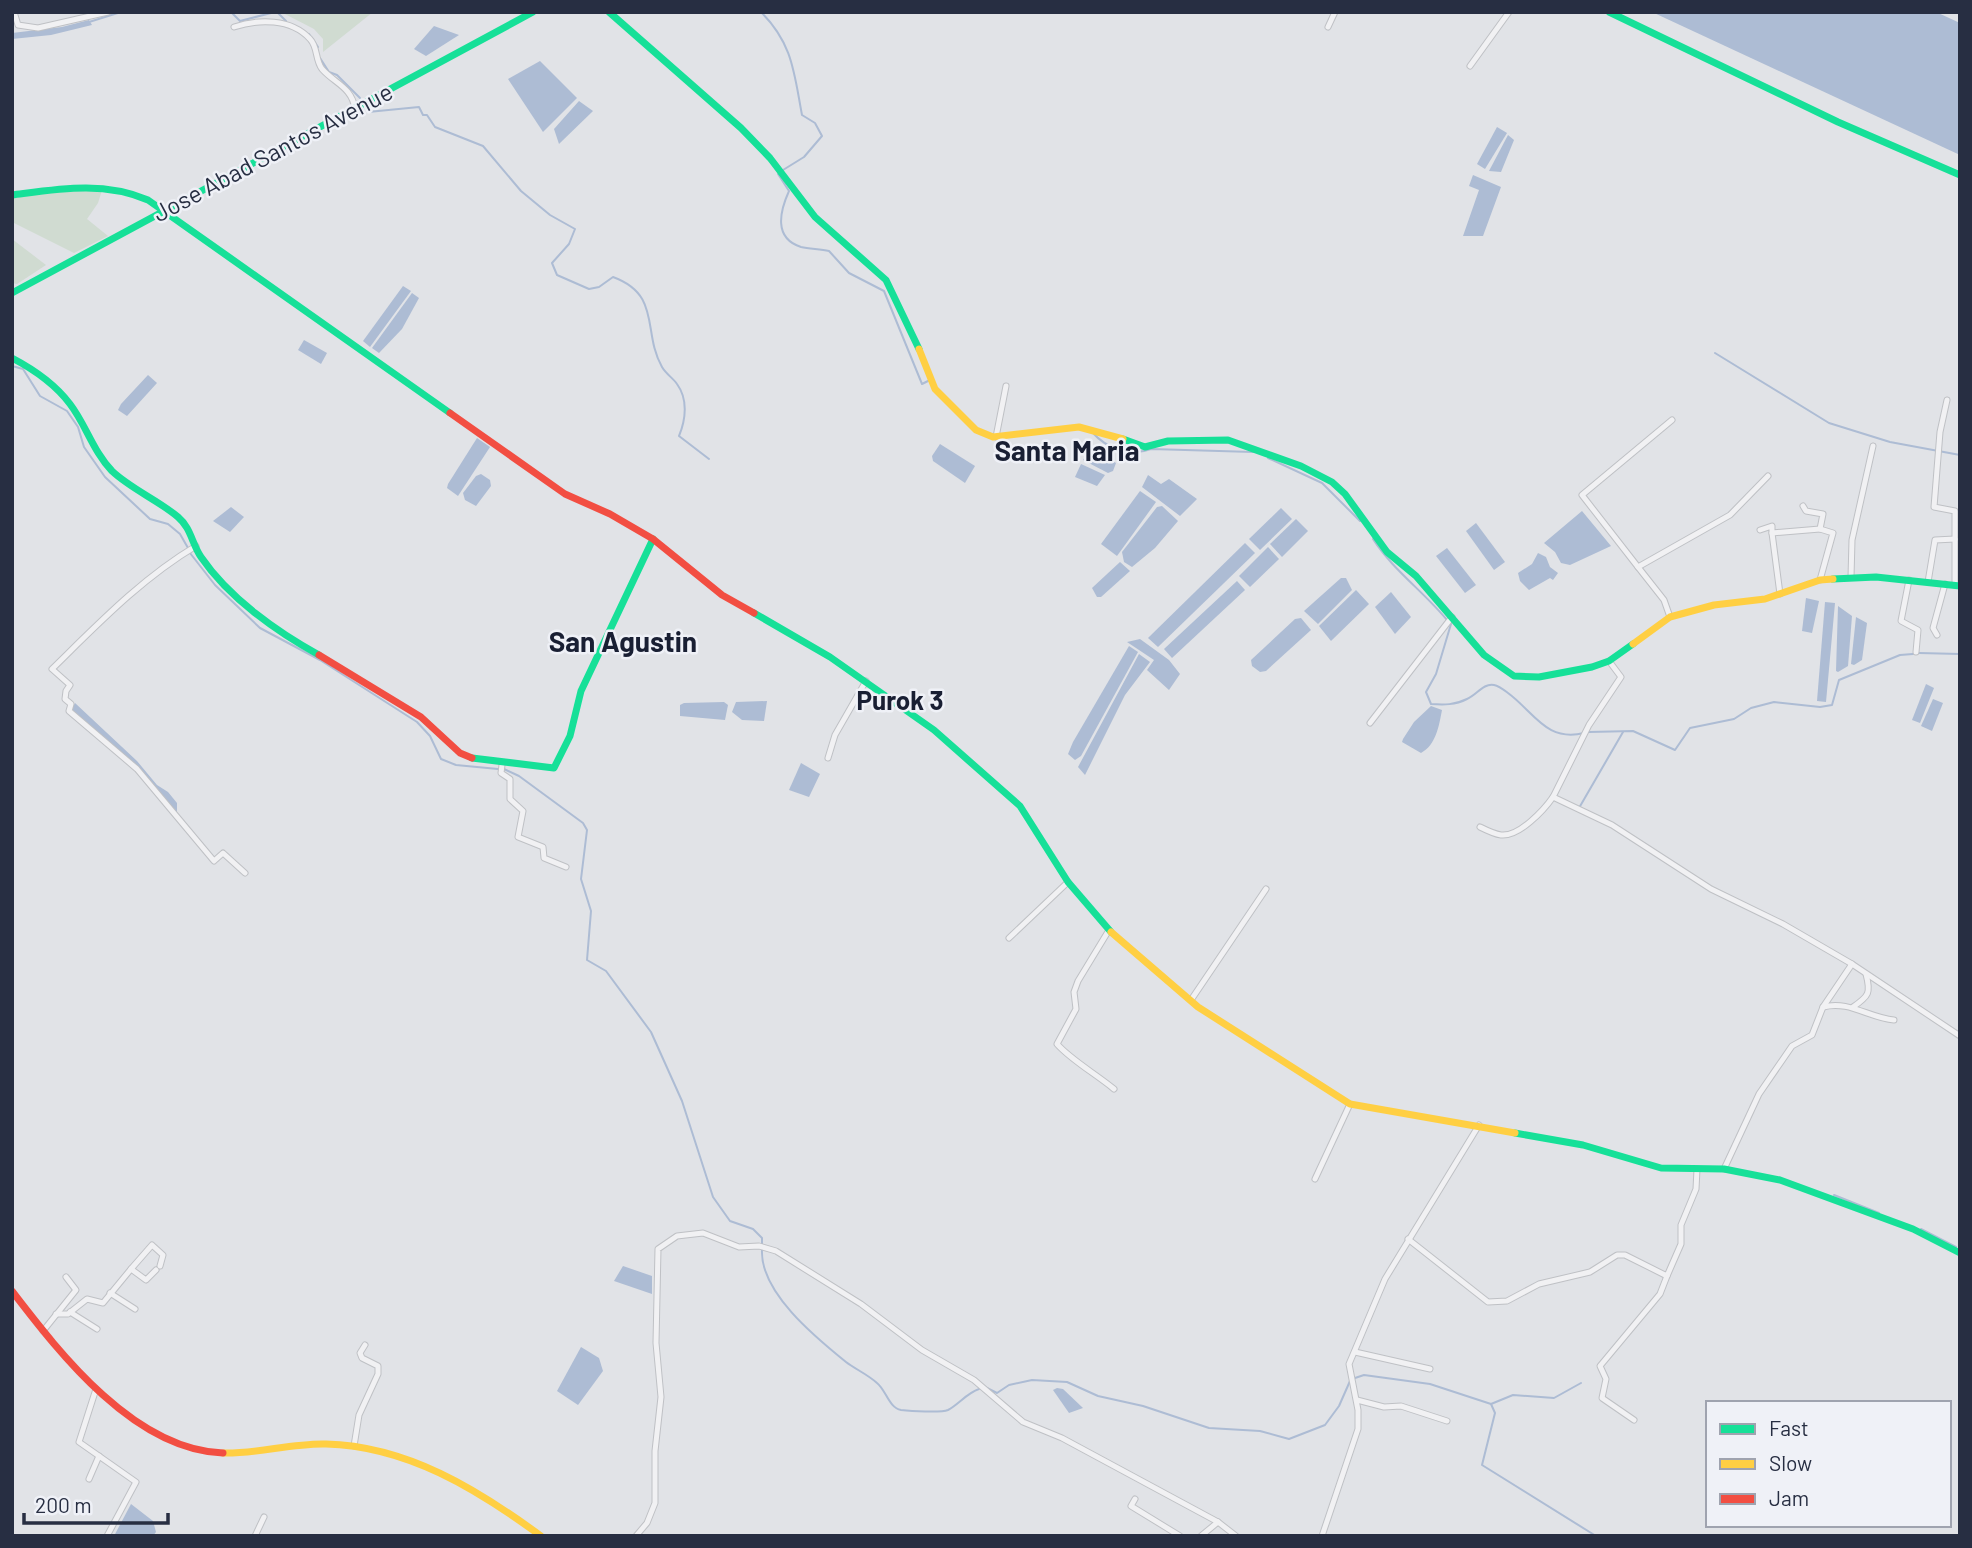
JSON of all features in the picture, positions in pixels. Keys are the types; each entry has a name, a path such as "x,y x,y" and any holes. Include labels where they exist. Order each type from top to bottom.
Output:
{"main road":[{"name":"Jose Abad Santos Avenue","path":"12,293 533,12"},
{"path":"609,12 703,93 770,158 816,217 887,280 914,336 934,389 964,421 982,434 996,437 1079,427 1097,430 1145,447 1201,439 1228,440 1258,448 1301,466 1332,482 1345,494 1387,552 1416,576 1490,661 1514,676 1557,675 1609,661 1670,617 1780,593 1820,580 1851,577 1957,585"},
{"path":"1609,12 1838,122 1960,176"},
{"path":"12,195 103,185 130,190 166,211 565,494 610,514 653,539 722,594 866,681 934,730 1020,806 1068,882 1109,930 1191,1000 1350,1104 1583,1145 1661,1168 1724,1169 1780,1180 1913,1229 1960,1254"},
{"path":"12,358 35,370 70,404 93,447 113,472 178,517 189,529 194,547 201,557 250,609 279,633 363,679 421,718 460,753 501,769 554,768 570,736 581,691 653,539"},
{"path":"12,1291 60,1353 96,1389 180,1444 212,1450 255,1453 324,1444 383,1451 432,1470 478,1493 541,1536"}],"street":[{"path":"14,12 18,25 38,28 108,12"},
{"path":"1328,27 1335,12"},
{"path":"1470,66 1509,12"},
{"path":"234,27 251,21 275,21 305,35 314,46 320,65 349,92 355,109"},
{"path":"996,437 1006,386"},
{"path":"1947,400 1934,507 1955,511 1957,585"},
{"path":"1670,617 1664,600 1582,495 1672,420"},
{"path":"1851,577 1853,540 1873,446"},
{"path":"1638,567 1730,514 1768,476"},
{"path":"1802,506 1806,511 1822,514 1820,529"},
{"path":"1760,530 1772,526 1772,551 1780,593"},
{"path":"1772,533 1820,529 1833,533 1820,580"},
{"path":"1928,582 1935,540 1955,539"},
{"path":"194,547 113,609 52,668 70,685 65,699 71,704 69,710 137,769 214,861 223,853 245,873"},
{"path":"1909,580 1901,621 1917,630 1916,652"},
{"path":"1937,635 1933,628 1945,584"},
{"path":"1370,723 1452,617"},
{"path":"1480,827 1502,835 1510,834 1541,814 1553,797 1589,724 1621,677 1609,661"},
{"path":"828,758 835,735 866,681"},
{"path":"501,769 510,779 510,799 523,811 518,837 543,847 544,858 566,867"},
{"path":"1553,797 1612,825 1711,889 1783,923 1852,964 1960,1036"},
{"path":"1009,938 1068,882"},
{"path":"1191,1000 1266,889"},
{"path":"1109,930 1078,981 1074,992 1076,1009 1057,1044 1066,1055 1082,1062 1114,1088"},
{"path":"1724,1169 1759,1094 1796,1041 1808,1040 1823,1007 1852,964"},
{"path":"1853,1007 1868,997 1870,991 1866,974"},
{"path":"1823,1007 1853,1007 1874,1017 1894,1020"},
{"path":"1315,1179 1350,1104"},
{"path":"1322,1536 1356,1437 1357,1400 1349,1371 1354,1352 1385,1279 1479,1125"},
{"path":"1634,1420 1602,1398 1606,1379 1600,1366 1660,1294 1681,1244 1681,1225 1696,1188 1697,1169"},
{"path":"636,1536 647,1523 655,1503 655,1451 661,1397 656,1343 658,1249 677,1236 703,1233 739,1247 766,1247 861,1304 922,1350 974,1380 1023,1422 1062,1438 1218,1522 1236,1536"},
{"path":"1408,1239 1488,1302 1507,1301 1539,1284 1590,1272 1617,1255 1625,1255 1667,1276"},
{"path":"56,1314 70,1312 87,1299 103,1303 110,1293 131,1269 152,1245 163,1255 158,1268 146,1280 131,1269"},
{"path":"43,1331 75,1290 66,1277"},
{"path":"110,1293 135,1309"},
{"path":"70,1312 97,1329"},
{"path":"354,1446 359,1415 378,1374 378,1366 362,1358 360,1353 365,1345"},
{"path":"1354,1352 1430,1369"},
{"path":"96,1389 79,1442 136,1482 107,1536"},
{"path":"1357,1400 1384,1407 1401,1406 1447,1421"},
{"path":"89,1479 99,1456"},
{"path":"1135,1499 1131,1506 1180,1536"},
{"path":"255,1536 264,1517"},
{"path":"1201,1536 1218,1522"}],"shaded area":[{"path":"281,12 373,12 323,52 323,39 314,29"},
{"path":"103,187 98,203 87,219 108,236 74,253 12,222 12,197"},
{"path":"12,239 46,265 17,284 12,283"}],"water":[{"path":"1652,12 1936,12 1960,23 1960,155"},
{"path":"89,20 92,25 51,35 12,39 12,33 62,27"},
{"path":"434,26 459,35 426,56 414,49"},
{"path":"540,61 577,98 543,132 508,79"},
{"path":"579,101 593,111 559,144 554,129"},
{"path":"1497,127 1507,133 1485,169 1477,164"},
{"path":"1508,135 1514,140 1501,172 1489,171"},
{"path":"1473,175 1501,187 1483,236 1463,236 1479,190 1469,186"},
{"path":"403,286 411,291 370,347 363,341"},
{"path":"412,293 419,298 402,329 379,353 372,348"},
{"path":"304,340 327,353 321,364 298,350"},
{"path":"148,375 157,383 127,416 118,410 121,404"},
{"path":"477,438 490,447 458,496 447,488 448,484"},
{"path":"940,444 975,466 965,483 933,461 932,456"},
{"path":"1090,449 1116,463 1113,471 1108,473 1083,460"},
{"path":"1081,464 1105,475 1097,486 1075,477"},
{"path":"481,474 490,480 491,486 476,506 465,500 463,493 476,476"},
{"path":"1148,475 1161,484 1169,479 1197,499 1180,516 1142,487"},
{"path":"1140,491 1156,502 1117,556 1101,544"},
{"path":"1162,506 1178,521 1155,548 1132,567 1124,562 1122,552 1157,507"},
{"path":"231,507 244,517 230,532 213,521"},
{"path":"1281,508 1292,519 1260,550 1249,539"},
{"path":"1582,511 1611,546 1570,565 1561,563 1555,552 1544,543"},
{"path":"1296,519 1308,531 1282,557 1270,544"},
{"path":"1476,523 1505,562 1494,570 1466,531"},
{"path":"1245,543 1255,553 1158,647 1148,638"},
{"path":"1268,547 1279,559 1250,587 1239,576"},
{"path":"1447,548 1476,585 1465,593 1436,556"},
{"path":"1538,553 1546,557 1550,567 1558,573 1553,580 1550,578 1529,590 1520,581 1518,573 1532,564"},
{"path":"1120,562 1130,571 1101,597 1097,597 1092,588"},
{"path":"1341,578 1346,578 1352,590 1318,624 1304,611"},
{"path":"1237,581 1245,590 1172,658 1164,649"},
{"path":"1356,590 1369,604 1331,641 1319,626"},
{"path":"1391,592 1411,617 1395,634 1375,607"},
{"path":"1806,598 1819,601 1812,633 1802,631"},
{"path":"1825,602 1835,603 1826,702 1817,701"},
{"path":"1838,606 1852,616 1848,666 1838,672 1836,671"},
{"path":"1856,617 1867,623 1862,660 1854,665 1851,664"},
{"path":"1301,618 1311,630 1266,671 1260,672 1252,666 1251,660 1295,619"},
{"path":"1140,639 1169,660 1180,674 1169,690 1147,670 1154,660 1127,642"},
{"path":"1129,646 1138,652 1081,756 1075,760 1068,754 1073,742"},
{"path":"1139,654 1150,662 1125,695 1085,775 1078,767"},
{"path":"1926,684 1934,688 1920,723 1912,720"},
{"path":"1933,699 1943,703 1932,731 1921,726"},
{"path":"767,701 764,721 742,720 732,712 736,702"},
{"path":"724,702 728,705 725,720 680,716 680,705 684,703"},
{"path":"75,703 137,761 157,785 168,792 177,803 177,817 138,768 71,710"},
{"path":"1431,706 1442,710 1440,722 1430,745 1421,753 1402,742 1414,722"},
{"path":"801,763 820,774 809,797 789,790"},
{"path":"623,1266 652,1276 652,1294 614,1281"},
{"path":"581,1347 599,1358 603,1371 578,1405 557,1391"},
{"path":"1063,1389 1083,1408 1069,1413 1053,1390"},
{"path":"131,1504 153,1521 156,1532 153,1536 114,1536"}],"waterway":[{"path":"89,22 121,12"},
{"path":"231,12 240,21 275,12"},
{"path":"277,12 286,21"},
{"path":"761,12 772,24 786,48 794,72 802,115 815,123 822,136 804,157 783,170"},
{"path":"309,34 318,47"},
{"path":"320,58 329,72 337,75 360,98"},
{"path":"368,112 419,107 435,127 483,146 521,191 550,215 575,229 569,244 552,263 557,275 589,289 599,287 613,277 639,294 645,304 656,354 665,372 677,384 683,396 684,416 679,436 709,459"},
{"path":"778,174 789,191 781,215 786,237 801,247 829,251 849,273 884,291 922,384 928,381"},
{"path":"1715,353 1829,423 1890,442 1960,455"},
{"path":"12,366 23,369 40,396 67,411 78,427 84,447 105,477 150,519 168,524 180,534 188,548"},
{"path":"1092,432 1105,443 1127,452 1151,449 1253,452"},
{"path":"1268,458 1322,483 1360,521"},
{"path":"1373,539 1389,560 1447,620"},
{"path":"190,553 215,585 260,628 320,660 417,722 430,736 441,759 456,765 498,769"},
{"path":"1451,624 1436,674 1426,692 1431,704 1458,702 1494,685 1508,693 1550,730 1571,735 1584,733"},
{"path":"1919,653 1960,654"},
{"path":"1589,732 1633,731 1675,750 1690,728 1734,719 1751,708 1774,702 1820,707 1832,705 1839,680 1900,655 1913,654"},
{"path":"1579,808 1623,732"},
{"path":"504,769 519,776 583,823 587,830 581,879 591,911 587,960 606,971 651,1032 682,1101 713,1197 730,1221 753,1229 762,1238 762,1244"},
{"path":"1834,1195 1879,1213"},
{"path":"1921,1229 1956,1247"},
{"path":"762,1250 770,1282 792,1312 833,1352 877,1383 897,1409 944,1411 979,1389"},
{"path":"1355,1378 1364,1375 1430,1384 1491,1404 1495,1413 1482,1465 1596,1536"},
{"path":"985,1387 997,1393 1009,1385 1032,1380 1067,1382 1098,1396 1143,1406 1209,1428 1260,1431 1289,1439 1325,1425 1339,1406 1350,1381"},
{"path":"1491,1404 1513,1395 1554,1398 1581,1383"}],"traffic: fast":[{"path":"12,293 533,12"},
{"path":"609,12 741,128 770,158 815,217 886,280 919,349"},
{"path":"1609,12 1838,122 1960,175"},
{"path":"12,195 98,188 148,200 450,413"},
{"path":"12,358 58,390 76,412 112,471 182,521 201,557 225,586 271,625 319,655"},
{"path":"1123,439 1145,447 1168,441 1228,440 1301,466 1332,482 1345,494 1387,552 1416,576 1484,655 1514,676 1539,677 1592,667 1609,661 1633,644"},
{"path":"472,758 554,768 570,736 581,691 653,539"},
{"path":"1833,579 1876,577 1960,586"},
{"path":"754,613 830,657 934,730 1020,806 1068,882 1111,932"},
{"path":"1515,1133 1583,1145 1661,1168 1724,1169 1780,1180 1913,1229 1960,1253"}],"traffic: slow":[{"path":"919,349 935,389 976,430 993,437 1079,427 1123,439"},
{"path":"1633,644 1670,617 1714,605 1765,599 1820,580 1833,579"},
{"path":"1111,932 1198,1007 1350,1104 1515,1133"},
{"path":"223,1453 326,1444 385,1453 440,1473 492,1502 541,1536"}],"traffic: jam":[{"path":"450,413 565,494 610,514 653,539 722,595 754,613"},
{"path":"319,655 421,717 460,753 472,758"},
{"path":"12,1291 77,1370 130,1417 160,1435 191,1448 223,1453"}],"district":[{"name":"Santa Maria","path":"1067,451"},
{"name":"San Agustin","path":"623,642"},
{"name":"Purok 3","path":"900,701"}]}
